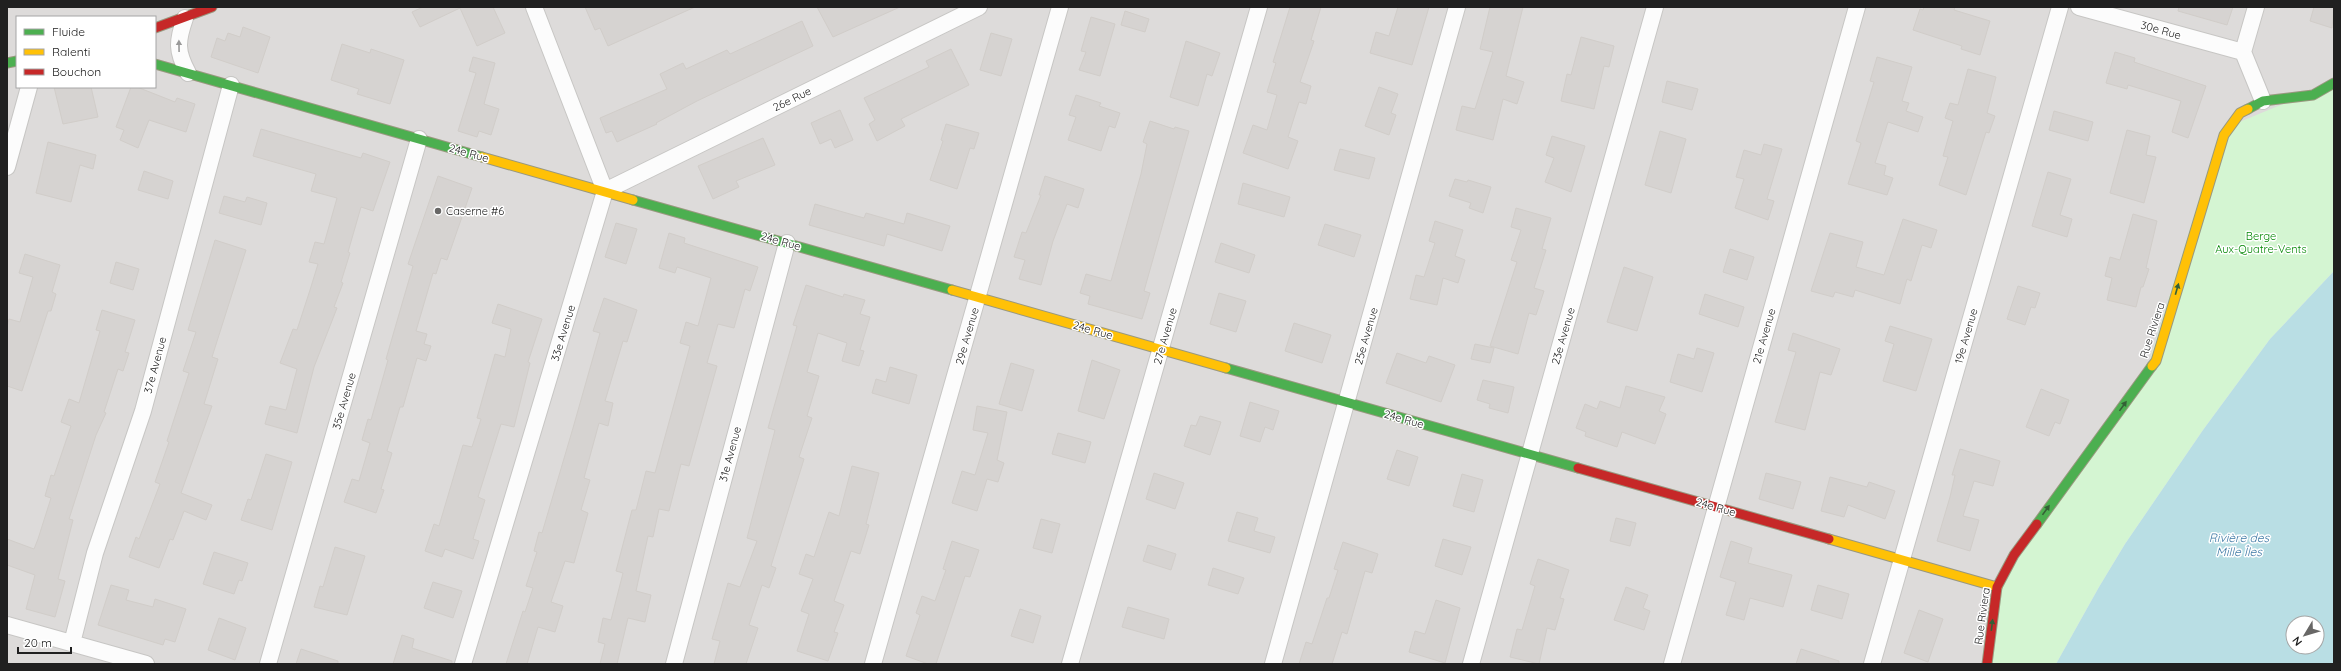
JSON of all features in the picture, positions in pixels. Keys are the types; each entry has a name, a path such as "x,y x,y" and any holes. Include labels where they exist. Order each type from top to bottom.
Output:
{"street":[{"path":"156,28 212,7"},
{"path":"534,7 605,191"},
{"name":"26e Rue","path":"605,191 979,7"},
{"name":"29e Avenue","path":"873,664 1060,7"},
{"name":"27e Avenue","path":"1070,664 1258,7"},
{"name":"25e Avenue","path":"1273,664 1348,402 1457,7"},
{"name":"23e Avenue","path":"1471,664 1655,7"},
{"name":"21e Avenue","path":"1672,664 1857,7"},
{"name":"19e Avenue","path":"1872,664 2060,7"},
{"name":"30e Rue","path":"2079,7 2243,52"},
{"path":"2256,7 2243,52 2264,101"},
{"path":"185,18 179,34 178,49 188,73"},
{"name":"24e Rue","path":"156,64 1997,587"},
{"name":"Rue Riviera","path":"1987,664 1997,587 2014,555 2156,361 2224,134 2240,113 2264,101 2313,95 2334,83"},
{"name":"37e Avenue","path":"72,643 95,553 143,410 231,85"},
{"path":"7,167 29,88"},
{"name":"35e Avenue","path":"268,664 419,139"},
{"name":"33e Avenue","path":"463,664 605,191"},
{"name":"31e Avenue","path":"674,664 787,243"},
{"path":"7,625 146,664"}],"shaded area":[{"path":"7,7 2334,7 2334,83 2146,373 1988,664 7,664"}],"green space":[{"name":"Berge Aux-Quatre-Vents","path":"2334,83 2334,271 2270,339 2203,430 2125,544 2056,664 1988,664 1999,583 2146,373 2220,130"}],"water":[{"name":"Rivière des Mille Îles","path":"2334,271 2334,664 2056,664 2125,544 2203,430 2270,339"}],"building":[{"path":"423,7 493,7 505,33 477,46 460,8 420,27 412,12"},
{"path":"585,7 695,7 608,46 600,28 595,30"},
{"path":"817,7 900,7 833,37"},
{"path":"1290,7 1321,7 1311,40 1314,41 1300,82 1311,86 1306,104 1299,102 1288,137 1298,141 1288,169 1243,153 1253,125 1267,130 1277,95 1267,92 1276,63 1273,62"},
{"path":"1398,7 1429,7 1412,65 1370,53 1376,32 1389,36"},
{"path":"1490,7 1523,7 1506,76 1524,82 1517,104 1503,99 1493,140 1456,130 1462,106 1475,109 1493,52 1480,49"},
{"path":"1924,7 1955,7 1954,10 1990,21 1980,55 1961,49 1962,46 1913,30 1920,9 1923,10"},
{"path":"2179,7 2233,7 2227,25 2178,11"},
{"path":"2314,7 2334,7 2332,28 2310,21"},
{"path":"1125,11 1149,19 1145,32 1121,25"},
{"path":"1091,17 1115,24 1100,76 1079,70 1086,52 1081,51"},
{"path":"802,21 813,46 697,101 656,123 657,124 617,142 612,131 606,133 600,118 667,89 660,74 683,63 686,69 727,50 730,54"},
{"path":"243,27 270,37 258,73 211,57 217,38 225,41 228,33 240,37"},
{"path":"991,33 1012,39 1001,76 980,70"},
{"path":"1581,37 1614,46 1609,67 1604,66 1594,109 1561,101 1567,74 1571,75"},
{"path":"1186,41 1220,53 1212,76 1207,74 1198,106 1170,97"},
{"path":"342,44 370,53 371,49 404,60 390,104 357,94 359,89 331,80"},
{"path":"951,49 969,85 901,119 905,126 877,141 869,124 875,120 864,98 929,67 926,61"},
{"path":"2115,52 2135,58 2134,62 2206,86 2188,138 2172,132 2181,101 2128,85 2127,89 2106,83"},
{"path":"473,57 495,63 484,104 499,109 491,135 479,131 477,137 458,131 476,73 469,71"},
{"path":"1877,57 1912,67 1902,101 1909,103 1906,111 1923,117 1918,132 1888,122 1875,163 1886,166 1884,175 1893,178 1887,195 1848,184 1861,143 1856,141 1874,82 1870,81"},
{"path":"1968,69 1996,77 1987,113 1995,116 1989,133 1986,132 1966,195 1939,185 1948,157 1943,156 1953,121 1945,118 1950,103 1958,105"},
{"path":"1667,81 1698,89 1692,110 1662,102"},
{"path":"1379,87 1398,94 1391,113 1396,115 1389,135 1365,126"},
{"path":"54,88 91,88 98,117 63,124"},
{"path":"131,88 140,88 175,102 177,98 195,104 186,132 149,120 138,148 120,140 124,130 116,127"},
{"path":"1076,95 1101,103 1099,106 1120,113 1115,128 1109,126 1101,151 1068,140 1076,117 1069,115"},
{"path":"840,110 853,140 835,148 831,139 820,144 811,123"},
{"path":"2054,111 2093,122 2088,141 2049,130"},
{"path":"1150,121 1174,129 1175,127 1189,131 1144,291 1150,293 1142,319 1088,304 1090,296 1080,293 1086,274 1111,281 1141,174 1147,144 1143,142"},
{"path":"946,124 979,133 974,149 970,148 957,189 930,180 943,141 941,140"},
{"path":"261,129 361,158 363,153 390,162 373,211 361,207 348,252 350,253 341,282 343,283 334,307 337,308 314,367 297,433 265,424 270,406 286,410 297,369 280,363 293,329 297,330 318,264 309,262 315,242 324,244 337,198 311,191 316,174 253,156"},
{"path":"2127,130 2150,136 2146,155 2156,157 2144,203 2110,193"},
{"path":"1660,131 1686,139 1671,193 1645,185"},
{"path":"1552,136 1585,146 1571,192 1545,182 1554,158 1546,155"},
{"path":"763,138 775,165 736,181 739,187 713,199 698,166"},
{"path":"48,142 96,155 93,169 80,165 71,202 36,193"},
{"path":"1764,144 1782,149 1767,199 1774,201 1768,220 1735,208 1744,179 1736,177 1744,150 1761,155"},
{"path":"1340,149 1375,158 1369,179 1334,170"},
{"path":"144,171 173,181 168,199 138,190"},
{"path":"2048,172 2071,179 2060,215 2072,219 2067,237 2032,226"},
{"path":"438,176 472,188 447,260 441,258 436,274 433,273 416,331 427,334 424,344 431,346 426,361 417,358 403,407 400,407 387,451 392,453 381,489 384,490 376,513 344,502 352,479 359,481 370,443 362,440 368,419 371,420 388,360 386,359 413,266 408,264"},
{"path":"1045,176 1084,189 1078,208 1067,204 1053,241 1041,285 1019,279 1025,260 1014,257 1022,232 1026,233 1041,195 1039,195"},
{"path":"1455,179 1467,182 1468,180 1491,187 1483,213 1469,208 1471,203 1449,196"},
{"path":"1243,183 1290,197 1284,217 1238,204"},
{"path":"224,196 245,202 247,197 267,203 261,225 219,213"},
{"path":"815,204 864,218 866,213 904,224 907,213 950,226 942,251 887,234 884,246 809,225"},
{"path":"1516,208 1551,218 1542,249 1546,250 1534,288 1544,291 1536,315 1529,313 1518,354 1490,346 1517,262 1511,260 1521,230 1511,227"},
{"path":"2133,214 2157,221 2146,268 2149,269 2143,287 2141,287 2136,307 2107,300 2112,278 2105,276 2110,257 2120,260"},
{"path":"1903,219 1937,230 1931,248 1922,245 1911,281 1907,279 1900,304 1855,290 1853,297 1835,292 1833,297 1811,291 1830,233 1863,242 1856,267 1884,275"},
{"path":"1435,221 1463,230 1455,256 1465,260 1458,283 1443,278 1437,305 1410,299 1416,275 1424,277 1435,243 1429,241"},
{"path":"616,223 637,229 626,264 605,257"},
{"path":"1325,224 1361,235 1354,257 1318,245"},
{"path":"669,233 685,238 684,243 758,267 750,291 745,289 734,328 718,324 707,363 717,366 689,466 681,464 669,511 659,509 653,537 648,536 636,591 651,595 645,622 628,618 617,664 600,664 605,644 598,642 603,618 611,620 623,573 616,571 632,510 636,510 646,471 655,473 690,346 680,343 686,322 698,326 711,278 677,267 675,273 659,268"},
{"path":"215,240 246,250 212,357 218,359 204,404 212,406 181,493 212,505 206,520 184,511 173,540 170,539 159,568 129,557 136,537 139,539 160,484 155,482 169,442 167,441 189,373 183,371 196,332 188,330"},
{"path":"1221,243 1255,255 1249,273 1215,262"},
{"path":"1730,249 1754,257 1747,280 1723,272"},
{"path":"25,254 60,265 52,292 56,294 51,311 48,311 22,391 7,386 7,327 9,319 20,322 33,277 19,273"},
{"path":"116,262 139,269 133,290 110,283"},
{"path":"1624,267 1653,277 1637,331 1607,322"},
{"path":"806,285 843,297 844,294 865,300 860,314 870,317 860,350 864,351 859,366 842,361 847,343 818,333 807,372 819,376 807,416 812,418 799,457 804,459 771,566 776,568 769,588 762,585 749,625 758,628 746,664 714,664 720,641 712,639 728,583 740,587 757,541 747,538 775,430 768,428 797,326 793,325"},
{"path":"2018,286 2040,293 2035,308 2031,307 2025,325 2007,319"},
{"path":"1219,293 1246,301 1236,332 1210,324"},
{"path":"1705,294 1744,307 1738,327 1699,314"},
{"path":"604,298 637,310 627,342 623,341 605,401 613,403 608,426 599,423 584,478 590,480 581,510 588,513 574,563 565,561 551,602 563,606 555,632 538,627 527,664 506,664 523,611 525,612 533,588 526,586 537,552 534,551 539,532 542,533 600,333 593,331"},
{"path":"498,304 542,319 528,362 530,363 514,427 501,424 478,497 485,500 473,539 479,541 473,559 445,549 442,557 425,551 434,524 439,526 463,445 472,447 481,419 477,418 495,354 505,357 511,329 492,323"},
{"path":"102,310 135,320 125,352 129,353 123,371 118,369 104,412 106,413 96,435 69,519 73,520 58,579 65,581 55,617 26,609 35,575 7,565 7,539 34,549 51,498 45,496 51,475 54,476 71,426 61,422 69,399 79,403 100,331 96,330"},
{"path":"1294,323 1331,335 1322,363 1285,351"},
{"path":"1890,326 1932,339 1916,391 1883,381 1894,344 1885,341"},
{"path":"1793,333 1840,349 1831,375 1820,372 1805,430 1775,422 1796,352 1788,350"},
{"path":"1475,344 1494,348 1490,363 1471,359"},
{"path":"1697,348 1714,353 1702,392 1670,382 1678,354 1694,359"},
{"path":"1397,353 1426,363 1429,356 1455,365 1441,402 1386,383"},
{"path":"1092,360 1120,370 1104,419 1078,411"},
{"path":"1011,363 1034,370 1022,411 999,404"},
{"path":"890,367 917,375 909,404 872,393 876,379 886,382"},
{"path":"1483,380 1514,387 1508,413 1489,408 1490,404 1477,400"},
{"path":"1626,386 1665,397 1659,411 1666,414 1655,444 1622,432 1617,447 1585,436 1586,432 1576,428 1585,404 1597,409 1600,401 1620,408"},
{"path":"2041,389 2069,400 2060,424 2055,422 2049,436 2026,427"},
{"path":"1250,402 1279,411 1273,430 1265,427 1260,442 1240,436"},
{"path":"977,406 1007,412 997,460 1004,463 998,482 987,479 977,511 952,503 962,471 975,475 988,433 973,430"},
{"path":"1200,416 1221,422 1210,455 1184,446 1191,425 1196,426"},
{"path":"1058,433 1091,442 1085,463 1052,454"},
{"path":"1960,449 2000,461 1993,486 1974,481 1963,516 1979,520 1970,551 1937,541 1950,497 1955,475 1952,475"},
{"path":"1397,450 1418,457 1409,486 1387,479"},
{"path":"266,454 292,462 272,530 241,520 248,499 251,500"},
{"path":"852,466 879,473 866,524 869,525 860,554 851,551 834,601 844,605 834,632 838,633 828,661 797,651 809,614 801,611 813,579 799,574 806,554 814,557 829,512 839,516"},
{"path":"1154,473 1184,483 1175,509 1146,499"},
{"path":"1766,473 1801,482 1793,509 1759,499"},
{"path":"1462,474 1483,480 1474,512 1453,506"},
{"path":"1830,477 1867,487 1869,482 1895,491 1885,519 1848,505 1844,517 1821,511"},
{"path":"1237,512 1258,518 1254,531 1275,537 1270,553 1228,541"},
{"path":"1616,518 1636,523 1630,546 1610,541"},
{"path":"1041,519 1060,524 1052,553 1033,548"},
{"path":"1443,539 1471,547 1462,575 1435,566"},
{"path":"952,541 979,550 970,577 965,576 936,664 928,664 906,656 920,615 916,613 922,596 935,601 946,570 943,569"},
{"path":"1731,541 1752,548 1748,563 1792,575 1783,607 1750,598 1744,620 1726,615 1736,582 1720,577"},
{"path":"1343,542 1378,554 1372,573 1365,571 1347,634 1342,632 1332,664 1299,664 1306,642 1312,644 1327,598 1329,598 1338,570 1334,569"},
{"path":"1148,545 1176,554 1171,570 1143,561"},
{"path":"335,547 365,556 347,615 314,607 320,586 323,587"},
{"path":"214,552 248,563 242,581 239,580 234,594 203,584"},
{"path":"1538,559 1569,570 1560,598 1564,599 1555,630 1547,628 1539,664 1510,657 1517,629 1522,630 1535,586 1530,584"},
{"path":"1213,568 1244,578 1238,594 1208,585"},
{"path":"433,582 462,591 453,618 424,608"},
{"path":"111,585 129,590 126,600 153,607 155,599 186,609 175,642 165,639 163,645 98,625"},
{"path":"1818,585 1849,594 1842,619 1811,610"},
{"path":"1626,587 1648,595 1643,608 1650,611 1644,630 1614,620"},
{"path":"1436,600 1460,608 1445,663 1409,652 1415,631 1425,634"},
{"path":"1128,607 1169,619 1164,639 1122,627"},
{"path":"1020,609 1041,616 1033,643 1011,636"},
{"path":"1919,610 1943,619 1928,662 1904,653"},
{"path":"219,618 246,628 235,660 208,650"},
{"path":"402,635 414,639 412,648 452,661 452,664 393,664"},
{"path":"301,649 338,661 338,664 296,664"},
{"path":"1801,649 1839,661 1839,664 1796,664"}],"traffic: fast":[{"path":"7,63 16,61"},
{"path":"156,64 482,157"},
{"path":"2248,109 2263,101 2313,95 2334,83"},
{"path":"633,200 952,290"},
{"path":"2037,524 2152,366"},
{"path":"1226,368 1578,468"}],"traffic: slow":[{"path":"2152,366 2156,361 2224,135 2240,113 2248,109"},
{"path":"482,157 633,200"},
{"path":"952,290 1226,368"},
{"path":"1829,539 1997,587"}],"traffic: jam":[{"path":"156,28 212,7"},
{"path":"1578,468 1829,539"},
{"path":"1987,664 1997,587 2014,555 2037,524"}],"place":[{"name":"Caserne #6","path":"438,211"}]}
